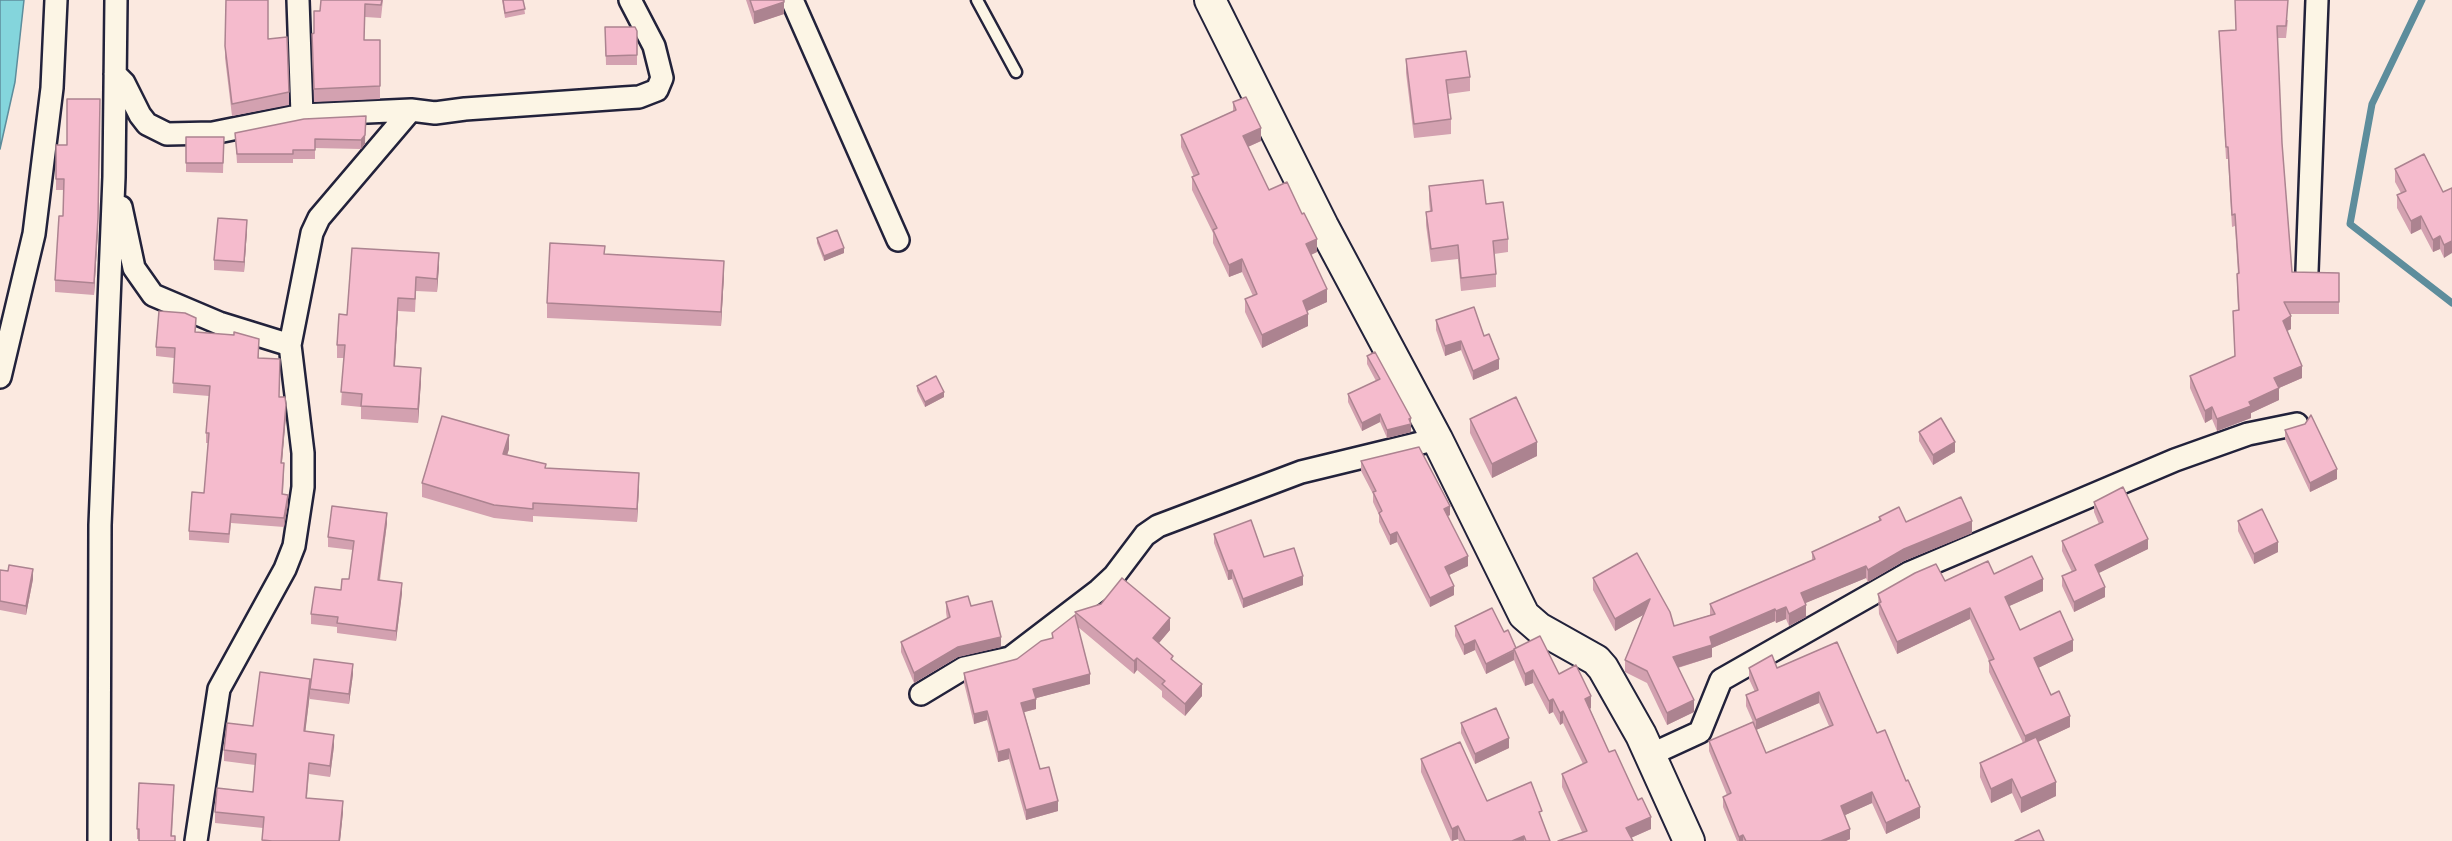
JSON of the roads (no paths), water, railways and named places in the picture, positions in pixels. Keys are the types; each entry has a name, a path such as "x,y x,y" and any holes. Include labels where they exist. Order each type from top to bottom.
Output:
{"street":[{"path":"0,376 34,234 52,88 56,0"},
{"path":"99,841 100,525 114,177 116,0"},
{"path":"297,0 302,115"},
{"path":"116,74 124,83 147,124 167,134 213,133 302,115 411,110 435,113 639,97 657,90 662,78 654,46 630,0"},
{"path":"792,0 898,240"},
{"path":"1210,0 1323,226 1437,439 1524,615 1539,628 1596,660 1603,668 1650,755 1689,841"},
{"path":"2307,271 2317,0"},
{"path":"196,841 219,689 285,569 296,537 303,486 303,453 290,345 312,233 319,218 411,110"},
{"path":"114,177 134,268 153,295 219,323 290,345"},
{"path":"1650,755 1700,732 1722,680 1909,573 2175,460 2248,434 2297,424"},
{"path":"921,694 964,668 1010,658 1099,590 1114,576 1145,535 1158,526 1301,472 1437,439"}],"lane":[{"path":"976,0 1016,72"}],"water":[{"path":"0,0 24,0 15,82 0,149"}],"waterway":[{"path":"2422,0 2372,104 2350,224 2452,303"}]}
